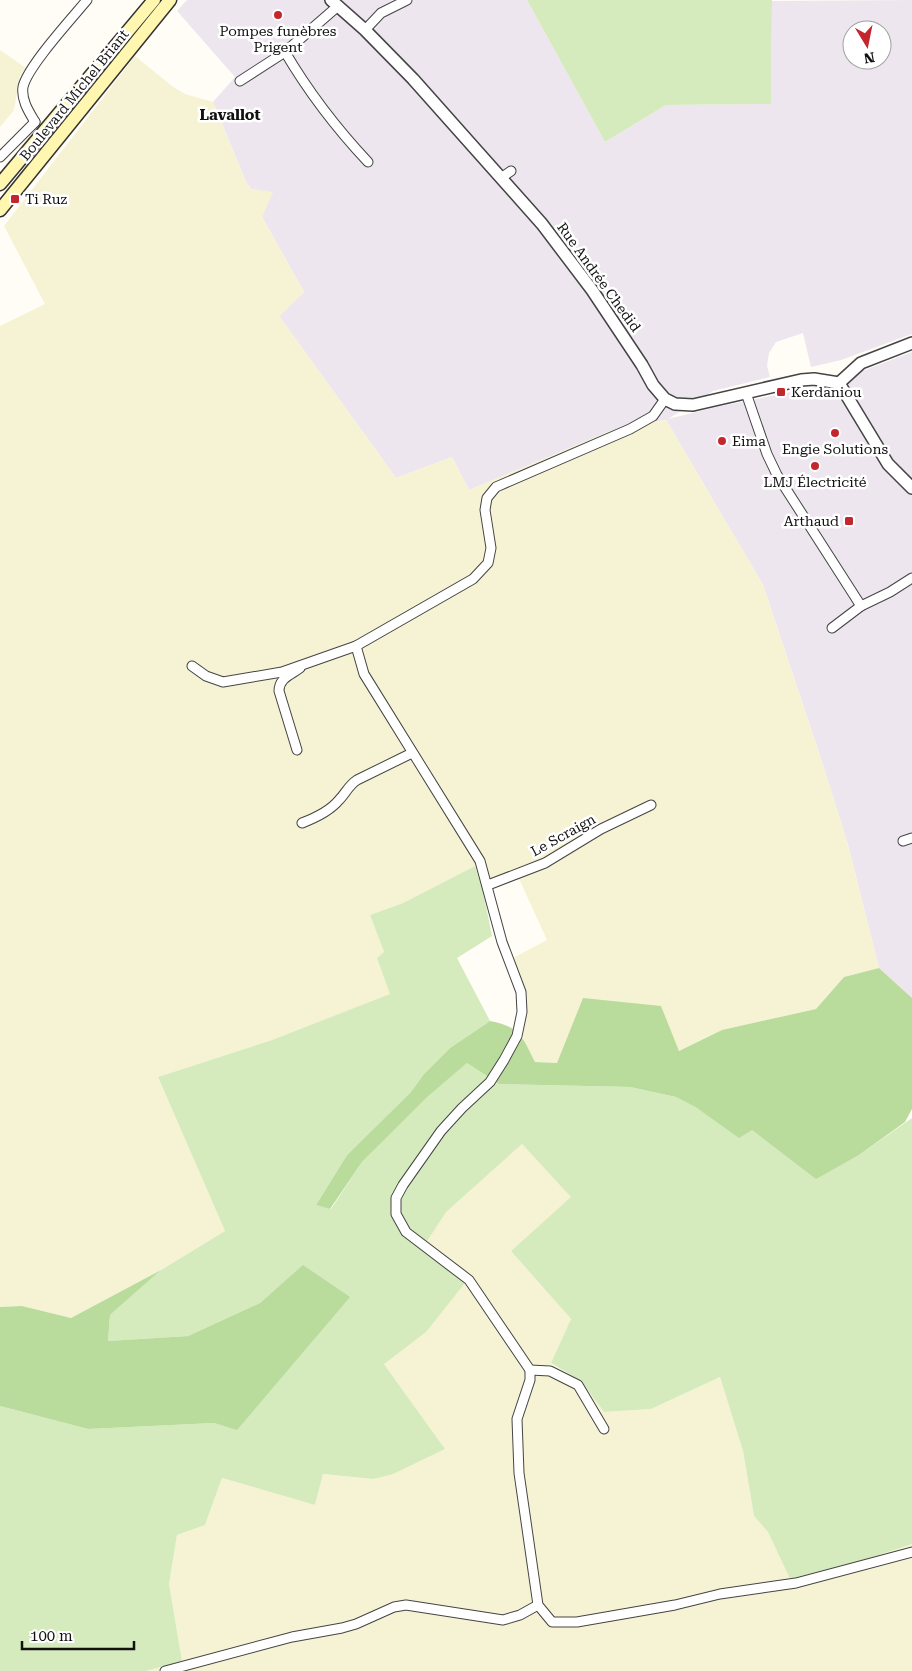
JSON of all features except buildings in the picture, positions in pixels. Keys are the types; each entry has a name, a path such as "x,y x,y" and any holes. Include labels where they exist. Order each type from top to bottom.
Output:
{"main road":[{"name":"Boulevard Michel Briant","path":"2,176 41,125 154,0"},
{"name":"Boulevard Michel Briant","path":"0,210 170,0"}],"street":[{"path":"44,156 41,125 25,106 23,88 28,75 87,0"},
{"path":"365,30 381,13 407,0"},
{"path":"240,81 285,52 334,3"},
{"name":"Rue Andrée Chedid","path":"334,3 365,30 413,79 570,259 603,305 653,385 665,399"},
{"path":"285,52 302,80 353,146 368,162"},
{"path":"0,157 41,125"},
{"path":"501,178 511,171"},
{"path":"839,383 861,364 912,343"},
{"path":"192,666 206,676 222,682 282,672 356,646 473,579 488,563 491,548 485,510 486,498 496,487 630,429 653,416 665,399 674,404 693,405 814,379 839,383 888,464 912,488"},
{"path":"746,393 767,454 777,475 861,606"},
{"path":"832,628 861,606 890,592 912,578"},
{"path":"356,646 364,674 480,861 502,942 521,992 522,1012 517,1036 504,1060 490,1082 441,1131 403,1185 396,1198 396,1214 406,1232 469,1280 530,1370 530,1380 517,1419 519,1473 538,1605 552,1622 577,1622 675,1605 720,1594 796,1583 912,1552"},
{"path":"297,750 279,691 279,685 306,663"},
{"path":"302,823 318,816 338,801 349,786 357,780 412,753"},
{"name":"Le Scraign","path":"488,885 544,863 601,829 651,805"},
{"path":"530,1370 550,1371 578,1385 604,1429"},
{"path":"166,1671 292,1636 349,1626 394,1607 406,1605 503,1620 520,1615 538,1605"}],"shaded area":[{"path":"187,0 527,0 605,142 666,105 771,104 772,1 912,0 912,334 841,360 811,367 803,333 776,342 769,353 767,366 770,377 713,391 668,419 721,406 826,385 912,352 912,998 879,968 848,845 763,585 666,420 620,427 469,490 452,457 396,478 279,316 304,292 262,217 261,191 251,189 246,182 213,102 235,77 177,11"},
{"path":"0,50 26,68 20,76 14,110 0,127"},
{"path":"135,56 185,94 213,102 246,182 251,189 273,192 262,217 304,292 279,316 396,478 452,457 469,490 620,427 666,420 763,585 848,845 879,968 844,977 816,1009 722,1030 679,1051 557,1063 535,1062 522,1036 527,998 513,958 547,940 515,870 481,886 475,866 403,903 370,915 384,952 378,958 391,994 272,1040 158,1077 225,1231 161,1270 71,1318 22,1306 0,1307 0,326 45,304 4,226"},
{"path":"522,1144 572,1197 511,1251 571,1319 551,1364 581,1381 604,1412 651,1409 720,1377 743,1451 754,1516 768,1532 790,1579 873,1557 912,1544 912,1671 146,1671 182,1661 169,1584 177,1535 205,1525 222,1478 315,1505 323,1474 373,1479 445,1449 384,1364 422,1249 445,1212"}],"green space":[{"path":"527,0 772,0 771,104 666,105 605,142"},
{"path":"475,866 483,891 492,936 457,958 490,1021 450,1048 424,1074 410,1093 347,1155 316,1205 331,1209 362,1162 427,1096 467,1063 499,1084 630,1087 676,1097 697,1108 752,1130 816,1178 859,1155 912,1118 912,1544 873,1557 790,1579 768,1532 754,1516 743,1451 720,1377 651,1409 604,1412 581,1381 551,1363 571,1319 511,1251 571,1197 522,1144 446,1212 422,1249 465,1283 426,1332 384,1364 445,1449 393,1474 373,1479 323,1474 315,1505 222,1478 205,1525 177,1535 169,1584 182,1661 146,1671 0,1671 0,1406 88,1429 214,1423 237,1429 303,1266 260,1303 188,1336 108,1341 110,1315 161,1270 225,1231 158,1077 272,1040 390,994 377,958 384,952 370,915 403,903"},
{"path":"879,968 912,998 912,1109 905,1122 859,1155 816,1179 752,1130 739,1138 697,1108 676,1097 630,1087 499,1084 467,1063 427,1097 362,1162 330,1209 316,1205 347,1155 410,1093 424,1074 450,1048 490,1021 508,1026 519,1034 535,1062 557,1063 583,998 661,1006 679,1051 722,1030 816,1009 844,977"},
{"path":"303,1265 350,1297 237,1430 214,1423 88,1429 0,1406 0,1307 22,1306 71,1318 161,1270 110,1315 108,1341 188,1336 260,1303"}],"place":[{"name":"Pompes funèbres Prigent","path":"278,15"},
{"name":"Ti Ruz","path":"15,199"},
{"name":"Kerdaniou","path":"781,392"},
{"name":"Engie Solutions","path":"835,433"},
{"name":"Eima","path":"722,441"},
{"name":"LMJ Électricité","path":"815,466"},
{"name":"Arthaud","path":"849,521"}],"district":[{"name":"Lavallot","path":"230,115"}]}
